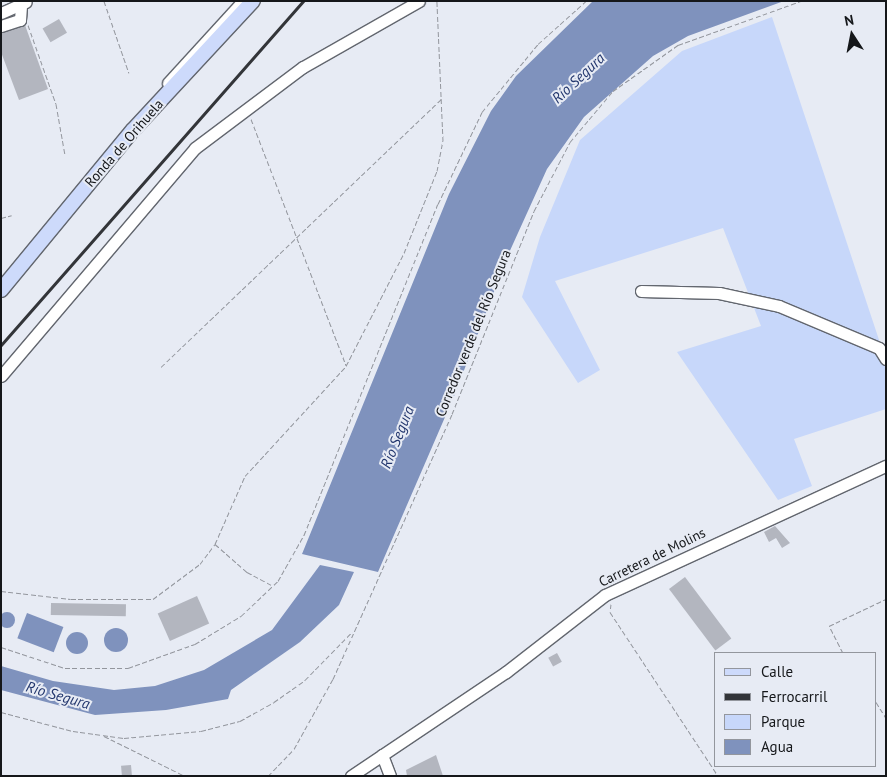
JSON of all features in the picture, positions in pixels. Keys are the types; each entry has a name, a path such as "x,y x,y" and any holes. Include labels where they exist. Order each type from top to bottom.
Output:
{"main road":[{"name":"Ronda de Orihuela","path":"1,290 133,130 253,1"}],"street":[{"path":"133,130 153,100 243,1"},
{"path":"1,376 195,148 303,67 419,1"},
{"path":"1,13 24,7"},
{"path":"1,26 24,7"},
{"path":"641,291 718,293 779,306 879,348 886,359"},
{"name":"Carretera de Molins","path":"351,776 506,672 605,595 886,466"},
{"path":"382,755 390,776"}],"path":[{"path":"104,1 129,74"},
{"path":"1,592 71,599 153,599 200,564 215,544 245,476 346,366 404,253 437,171 443,141 437,1"},
{"path":"1,647 65,668 128,668 196,644 241,616 272,586 304,535 438,204 482,112 538,44 586,1"},
{"name":"Corredor verde del Río Segura","path":"268,776 294,749 333,679 452,414 534,211 570,142 613,91 678,45 800,1"},
{"path":"24,7 56,104 65,155"},
{"path":"162,367 442,98"},
{"path":"247,109 346,366"},
{"path":"1,218 12,215"},
{"path":"215,544 247,572 272,586"},
{"path":"605,595 610,612 718,776"},
{"path":"843,652 829,626 886,599"},
{"path":"1,712 104,736 167,736 240,721 305,680 354,630"},
{"path":"877,704 886,718"},
{"path":"104,736 185,776"}],"green space":[{"path":"772,17 886,361 886,409 794,439 812,486 778,500 677,352 761,326 723,228 555,281 600,370 578,383 522,297 540,237 580,140 682,51"}],"water":[{"name":"Río Segura","path":"593,1 784,1 688,36 653,56 584,117 547,169 508,255 455,394 378,572 302,554 449,194 491,111 516,76"},
{"name":"Río Segura","path":"320,565 354,572 339,605 300,642 231,690 228,699 166,710 95,715 1,690 1,666 53,681 114,690 155,686 204,670 272,630"},
{"path":"4,612 10,612 15,617 13,626 4,628 -1,623 -1,617"},
{"path":"27,613 63,627 54,652 17,638"},
{"path":"116,628 125,631 128,640 125,649 116,652 107,649 104,640 107,631"},
{"path":"73,632 81,632 88,639 88,647 81,654 73,654 66,647 66,639"}],"building":[{"path":"59,19 67,33 51,42 43,29"},
{"path":"25,25 48,89 19,100 1,52 1,33"},
{"path":"775,526 790,543 782,548 776,538 769,542 764,532"},
{"path":"685,577 731,638 715,651 669,589"},
{"path":"197,596 209,623 170,641 158,613"},
{"path":"51,603 126,604 126,616 51,615"},
{"path":"557,653 562,662 553,667 548,658"},
{"path":"436,755 443,776 407,776 406,770"},
{"path":"131,765 132,776 122,776 121,766"}],"railway":[{"path":"1,345 303,1"}]}
